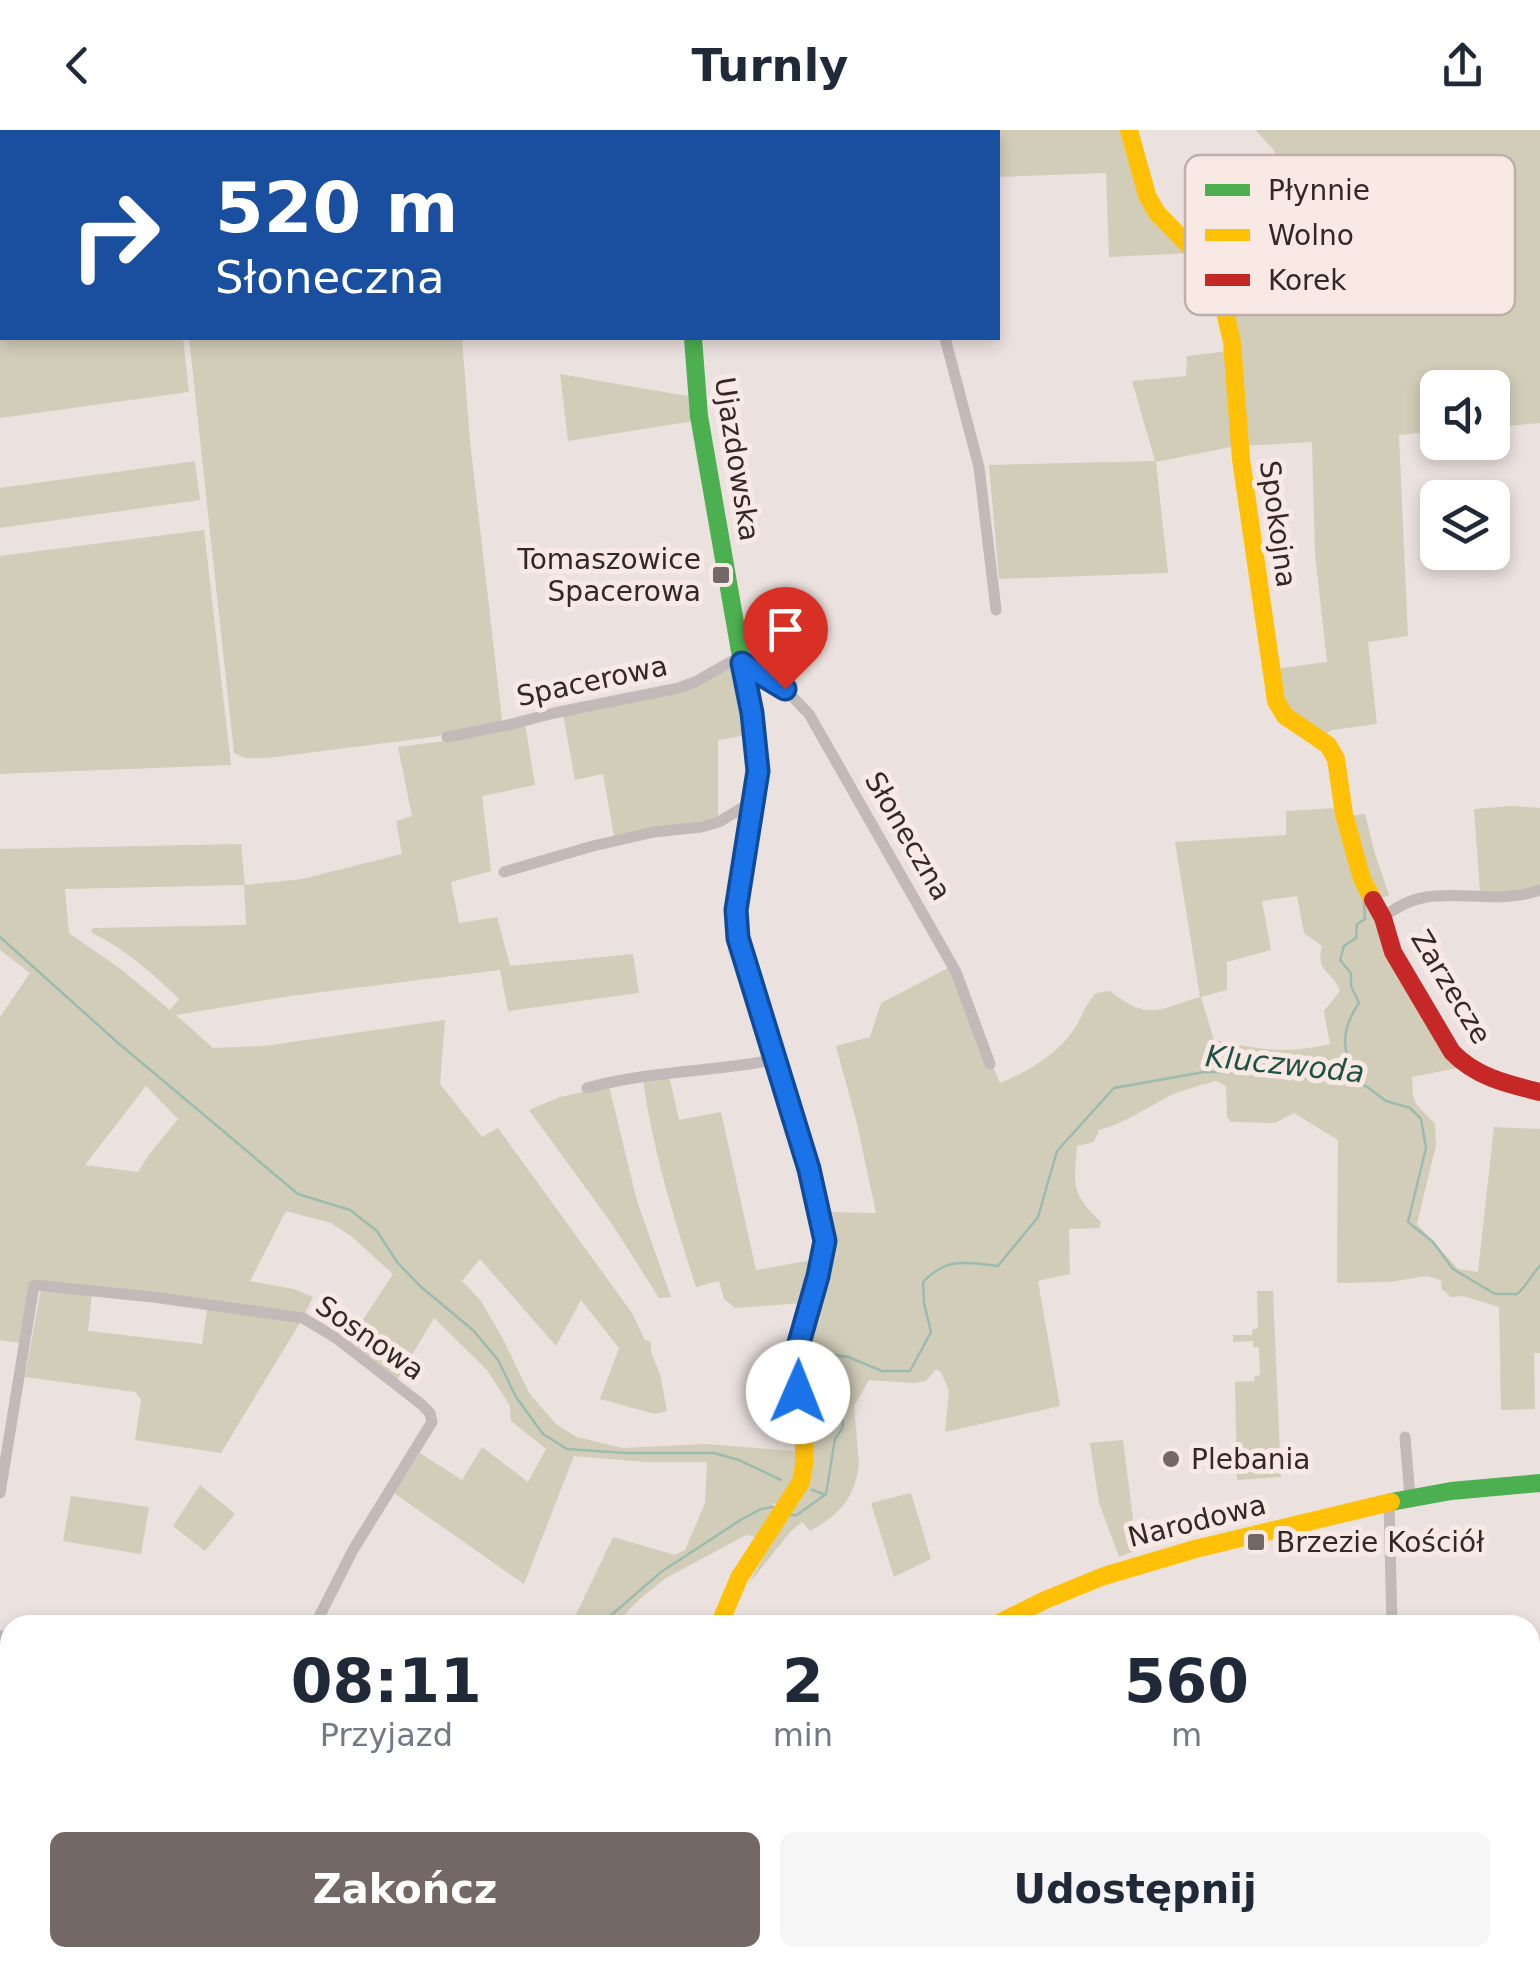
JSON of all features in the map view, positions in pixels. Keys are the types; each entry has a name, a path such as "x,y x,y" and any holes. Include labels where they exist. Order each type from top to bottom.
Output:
{"street":[{"name":"Spokojna","path":"1129,130 1147,195 1157,212 1185,241"},
{"name":"Spokojna","path":"1225,315 1232,342 1241,459 1276,701 1285,716 1328,745 1336,759 1353,853 1382,918"},
{"name":"Ujazdowska","path":"693,340 700,416 756,743 758,771 736,910 738,938 809,1169 825,1241 794,1368 804,1435 804,1465 798,1489 739,1578 723,1615"},
{"path":"946,340 979,466 996,610"},
{"name":"Spacerowa","path":"447,737 679,688 741,659"},
{"name":"Słoneczna","path":"741,659 785,689 809,714 956,972 990,1064"},
{"path":"504,872 654,832 701,828 754,801"},
{"path":"1382,918 1398,905 1424,897 1523,895 1540,890"},
{"name":"Zarzecze","path":"1382,918 1393,952 1462,1064 1494,1080 1540,1092"},
{"path":"587,1088 636,1076 774,1060"},
{"name":"Sosnowa","path":"0,1493 34,1285 303,1318 351,1349 430,1413 432,1422 353,1550 320,1615"},
{"path":"1405,1437 1410,1498"},
{"name":"Narodowa","path":"1024,1615 1046,1600 1121,1570 1230,1540 1410,1498 1540,1483"},
{"path":"1389,1502 1392,1615"}],"shaded area":[{"path":"1000,130 1126,130 1145,204 1185,246 1185,253 1109,257 1106,173 1000,177"},
{"path":"1255,130 1540,130 1540,423 1510,426 1510,370 1420,370 1420,433 1399,435 1408,636 1368,642 1377,724 1332,730 1323,735 1287,713 1274,669 1327,662 1315,554 1312,442 1243,446 1237,362 1220,315 1515,315 1515,155 1276,155"},
{"path":"0,340 183,340 189,392 0,418"},
{"path":"189,340 462,340 502,720 433,737 268,758 245,758 234,753"},
{"path":"1229,351 1236,446 1156,462 1168,573 999,579 989,465 1155,461 1132,381 1186,376 1187,356"},
{"path":"560,374 693,397 694,421 568,441"},
{"path":"195,461 200,500 0,528 0,488"},
{"path":"204,530 231,765 0,774 0,556"},
{"path":"735,663 747,735 718,740 718,818 614,836 603,774 575,780 563,714 680,691"},
{"path":"525,724 535,785 482,796 491,871 451,882 459,923 497,917 510,966 633,954 639,993 508,1011 500,970 290,996 176,1015 213,1048 264,1046 445,1020 440,1084 482,1137 498,1128 632,1313 645,1340 651,1342 667,1411 655,1414 600,1399 619,1348 581,1300 556,1346 480,1259 462,1281 481,1301 529,1393 557,1425 577,1437 622,1448 706,1444 795,1451 795,1475 779,1505 773,1503 774,1513 755,1537 746,1535 666,1578 624,1615 576,1615 613,1537 675,1555 685,1550 705,1503 707,1462 574,1456 524,1584 394,1493 420,1453 462,1480 482,1447 528,1482 546,1449 511,1421 510,1406 487,1370 434,1318 397,1380 349,1341 393,1274 331,1223 286,1211 250,1281 294,1289 313,1297 221,1453 135,1440 141,1400 135,1392 25,1377 40,1293 45,1290 92,1294 88,1331 202,1344 208,1303 35,1282 21,1343 0,1340 0,1017 30,973 0,950 0,849 241,844 245,885 302,879 402,854 396,821 412,816 398,747","holes":["244,885 246,925 93,928 91,932 138,962 179,999 170,1010 69,933 65,889","146,1086 178,1119 138,1172 85,1165"]},
{"path":"1338,808 1348,848 1462,1067 1412,1077 1416,1104 1435,1124 1436,1145 1417,1224 1458,1269 1478,1272 1494,1127 1540,1129 1540,1353 1534,1353 1535,1409 1501,1410 1499,1307 1463,1296 1451,1297 1442,1289 1441,1280 1427,1276 1390,1282 1337,1283 1338,1140 1294,1113 1275,1123 1231,1122 1227,1117 1226,1086 1216,1081 1167,1097 1099,1130 1094,1142 1077,1146 1079,1196 1101,1222 1099,1228 1069,1229 1070,1274 1038,1281 1060,1406 945,1432 949,1391 941,1372 936,1369 926,1381 913,1383 869,1380 854,1406 859,1464 849,1497 821,1525 810,1531 802,1522 790,1532 748,1585 804,1483 804,1397 817,1396 816,1383 804,1384 803,1367 832,1240 829,1212 876,1213 836,1046 870,1037 881,1003 950,967 1000,1083 1032,1067 1061,1045 1096,993 1110,991 1144,1010 1162,1009 1200,997 1175,842 1286,835 1286,811","holes":["1297,896 1304,933 1322,946 1321,962 1340,991 1324,1011 1330,1044 1272,1050 1214,1040 1201,997 1227,990 1227,962 1271,950 1262,901"]},
{"path":"1540,808 1540,888 1524,893 1480,891 1474,809"},
{"path":"1365,814 1389,895 1378,900 1347,816"},
{"path":"669,1076 679,1120 721,1112 756,1270 812,1260 805,1303 735,1308 724,1299 719,1281 696,1287 658,1159 643,1080"},
{"path":"609,1086 637,1201 671,1297 659,1298 612,1224 529,1110 560,1097"},
{"path":"1257,1291 1273,1291 1281,1477 1237,1480 1235,1382 1254,1381 1260,1375 1259,1347 1253,1347 1253,1341 1233,1342 1233,1335 1252,1335 1253,1329 1258,1328"},
{"path":"1123,1440 1137,1550 1119,1557 1099,1503 1090,1443"},
{"path":"200,1485 235,1514 205,1551 173,1526"},
{"path":"911,1493 931,1559 894,1577 871,1503"},
{"path":"71,1496 149,1507 141,1554 63,1541"}],"waterway":[{"path":"1356,1083 1345,1042 1348,1024 1359,1003 1351,986 1351,973 1340,960 1344,946 1356,938 1357,924 1365,919 1364,900"},
{"path":"0,937 117,1042 298,1194 350,1210 377,1231 397,1262 474,1331 498,1360 516,1397 543,1434 567,1449 714,1453 781,1480"},
{"name":"Kluczwoda","path":"790,1515 797,1515 826,1494 835,1439 843,1427 842,1411 823,1373 826,1361 835,1355 882,1371 910,1371 931,1332 923,1282 949,1265 998,1266 1038,1217 1057,1151 1114,1088 1204,1072 1243,1072 1366,1086 1386,1101 1410,1108 1421,1119 1426,1148 1408,1222 1433,1242 1453,1269 1495,1294 1517,1294 1540,1266"},
{"path":"812,1490 824,1494"},
{"name":"Kluczwoda","path":"612,1615 661,1572 742,1519 773,1507"}],"traffic: fast":[{"path":"693,340 699,416 756,743 758,771 736,910 738,938 781,1083"},
{"path":"1391,1502 1451,1491 1540,1483"}],"traffic: slow":[{"path":"1129,130 1147,195 1157,213 1185,242"},
{"path":"1225,315 1232,342 1241,459 1276,701 1285,716 1328,745 1336,759 1344,814 1362,879 1373,900"},
{"path":"723,1615 739,1578 801,1482 804,1465 804,1435 794,1368 825,1241 809,1169 781,1083"},
{"path":"1015,1615 1104,1576 1195,1549 1391,1502"}],"traffic: jam":[{"path":"1373,900 1393,952 1452,1052 1482,1074 1540,1092"}],"place":[{"name":"Tomaszowice Spacerowa","path":"721,575"},
{"name":"Plebania","path":"1171,1459"},
{"name":"Brzezie Kościół","path":"1256,1542"}],"route":[{"path":"785,689 742,663 758,771 736,910 738,938 809,1169 825,1241 797,1350 794,1368 798,1392"}]}
